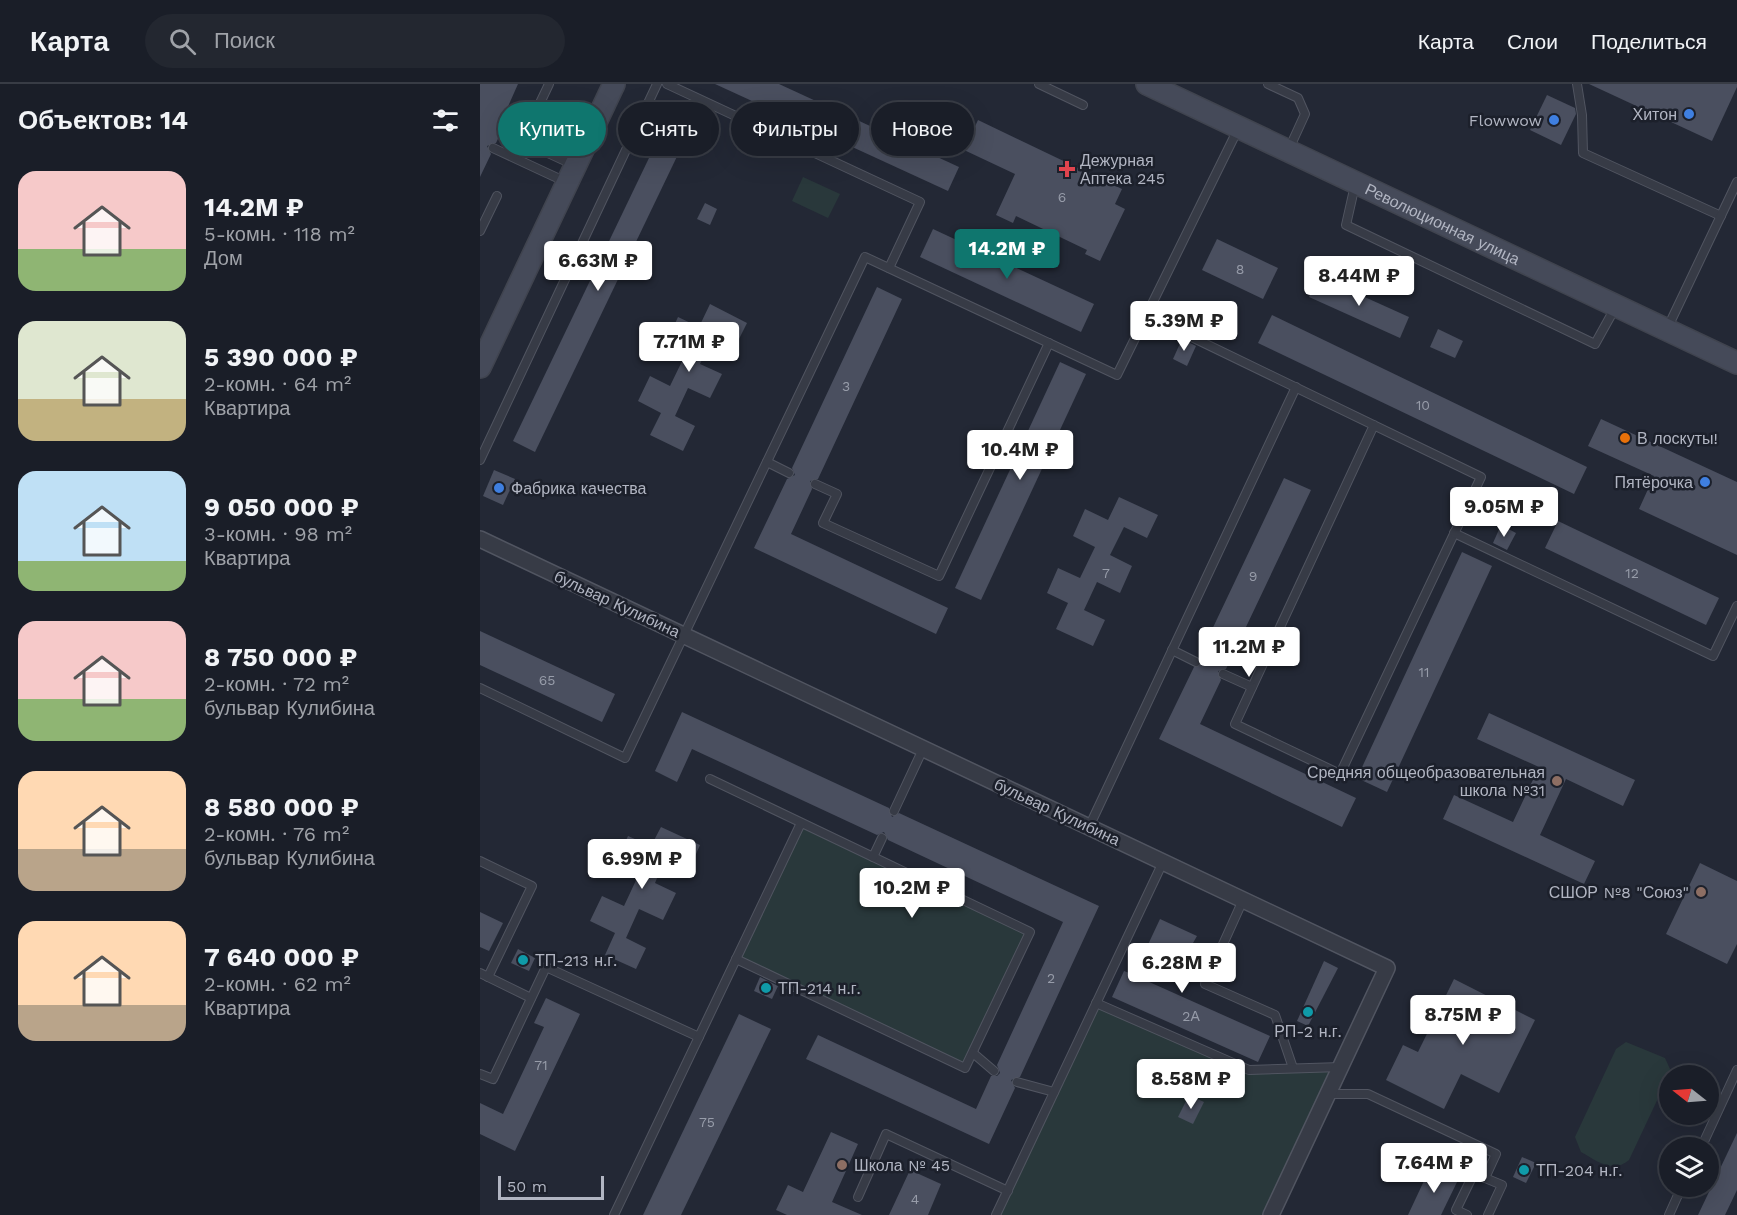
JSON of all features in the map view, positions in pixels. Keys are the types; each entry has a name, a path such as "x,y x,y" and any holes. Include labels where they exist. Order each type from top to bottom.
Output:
{"main road":[{"path":"482,356 614,84"},
{"name":"Революционная улица","path":"1147,84 1737,363"}],"street":[{"name":"бульвар Кулибина","path":"480,539 1387,968 1271,1215"}],"lane":[{"path":"549,84 522,141 571,175"},
{"path":"480,460 657,84"},
{"path":"667,84 920,202 889,268"},
{"path":"1039,84 1083,105"},
{"path":"1268,84 1298,98 1305,114 1288,151"},
{"path":"1577,84 1582,115 1583,153 1721,216"},
{"path":"480,688 625,758 865,257 1117,375 1238,128"},
{"path":"493,148 571,175"},
{"path":"1666,331 1737,182"},
{"path":"1355,183 1346,225 1575,335 1595,344 1615,307"},
{"path":"480,231 497,196"},
{"path":"1146,315 1296,387 1481,477 1340,774 1235,724 1374,425"},
{"path":"815,484 837,494 823,523 939,576 1049,343"},
{"path":"1089,827 1296,387"},
{"path":"767,462 789,473"},
{"path":"1454,533 1713,656 1737,606"},
{"path":"1172,650 1196,662"},
{"path":"1223,674 1252,687"},
{"path":"894,811 923,749"},
{"path":"710,779 1030,932 965,1068 736,959"},
{"path":"614,1215 801,823"},
{"path":"873,857 882,838"},
{"path":"480,861 532,886 484,975 531,998"},
{"path":"996,1215 1162,862"},
{"path":"1243,900 1205,984 1275,1015 1293,1068"},
{"path":"480,1074 493,1080 546,966 699,1037"},
{"path":"1096,1003 1249,1070 1341,1067"},
{"path":"972,1053 994,1071"},
{"path":"1706,1137 1737,1070"},
{"path":"1017,1082 1054,1092"},
{"path":"1328,1094 1368,1094 1497,1154 1485,1178"},
{"path":"858,1197 886,1134 1008,1191"},
{"path":"1467,1215 1456,1210 1474,1173 1502,1185 1488,1215"},
{"path":"1669,1215 1678,1197"}],"shaded area":[{"path":"803,177 840,194 828,218 792,201"},
{"path":"802,828 1025,934 963,1064 741,958"},
{"path":"1097,1006 1249,1072 1338,1068 1269,1215 998,1215"},
{"path":"1626,1042 1665,1058 1668,1065 1659,1065 1659,1096 1629,1160 1617,1166 1611,1166 1581,1152 1575,1137 1616,1049"}],"building":[{"path":"480,84 518,84 510,102 498,102 498,139 496,143 487,146 491,154 480,177"},
{"path":"715,84 779,84 818,102 754,102"},
{"name":"Хитон","path":"1589,84 1737,84 1737,87 1712,141"},
{"name":"Flowwow","path":"1547,95 1575,108 1576,114 1561,145 1530,130"},
{"path":"978,120 1122,189 1115,204 1125,209 1100,261 1085,254 1087,250 1016,216 1013,223 996,215 1015,174 974,155 974,129"},
{"path":"859,121 871,126 871,156 859,150"},
{"path":"650,156 677,156 535,452 513,441"},
{"path":"872,156 935,156 959,167 948,191"},
{"path":"705,203 717,209 710,225 697,219"},
{"path":"933,229 1094,304 1081,332 920,257"},
{"path":"1217,239 1278,268 1263,299 1202,270"},
{"path":"1318,276 1409,317 1400,338 1309,297"},
{"path":"877,287 902,299 818,479 810,481 812,489 791,534 948,608 936,634 754,548 787,479 795,475 792,468"},
{"path":"710,304 747,323 736,345 714,334 700,364 722,374 710,398 688,388 675,416 695,426 683,451 650,435 661,413 638,401 650,376 670,386 686,353 666,343 678,317 699,327"},
{"path":"1272,315 1587,467 1574,494 1258,343"},
{"path":"1438,329 1463,341 1455,358 1430,347"},
{"path":"1182,339 1196,346 1187,366 1173,359"},
{"path":"1060,362 1086,374 981,600 955,588"},
{"path":"1601,419 1737,482 1737,555 1639,509 1654,476 1588,446"},
{"name":"Фабрика качества","path":"494,470 515,479 503,505 483,496"},
{"path":"1284,478 1311,490 1226,669 1218,671 1221,680 1200,724 1356,798 1342,827 1159,739 1194,667 1202,664 1199,657"},
{"path":"1119,497 1158,515 1147,538 1124,527 1110,555 1132,566 1120,593 1097,582 1084,610 1105,620 1093,646 1056,629 1068,603 1047,593 1058,568 1080,578 1095,547 1073,536 1085,509 1108,520"},
{"path":"1558,521 1719,598 1706,625 1545,548"},
{"path":"1501,525 1516,533 1507,550 1493,543"},
{"path":"1462,552 1492,566 1387,792 1357,778"},
{"path":"480,631 615,694 602,722 480,665"},
{"path":"682,712 889,808 892,817 899,813 1099,906 1020,1077 1011,1080 1015,1088 989,1144 806,1059 818,1035 976,1109 991,1076 997,1076 1000,1073 997,1065 1063,922 888,840 884,832 877,835 692,749 677,782 655,771"},
{"path":"1489,713 1635,780 1623,806 1566,779 1540,835 1595,861 1584,884 1443,819 1454,795 1513,822 1539,767 1477,739"},
{"path":"661,827 700,845 689,870 665,859 655,883 676,893 663,920 639,909 626,938 646,948 636,969 605,955 615,933 590,921 602,896 624,906 638,876 615,865 628,836 651,846"},
{"path":"1700,863 1737,881 1737,944 1727,964 1666,934"},
{"path":"480,912 503,923 489,951 480,947"},
{"path":"1160,919 1197,936 1193,943 1200,946 1197,957 1177,974 1147,981 1270,1036 1258,1062 1112,997 1124,971 1132,974 1139,949 1145,951"},
{"name":"ТП-213 н.г.","path":"518,949 535,958 529,971 511,963"},
{"path":"1324,961 1338,968 1308,1026 1297,1021"},
{"name":"ТП-214 н.г.","path":"760,977 778,986 772,999 754,991"},
{"path":"1454,979 1535,1020 1499,1093 1461,1074 1444,1109 1386,1080 1403,1045 1418,1052"},
{"path":"546,998 580,1014 515,1151 480,1134 480,1103 503,1114 544,1027 534,1023"},
{"path":"739,1014 771,1029 681,1215 643,1215"},
{"path":"1189,1095 1204,1102 1193,1124 1178,1117"},
{"path":"831,1132 858,1144 832,1202 862,1215 787,1215 776,1210 788,1185 803,1192"},
{"path":"1737,1133 1737,1190 1725,1215 1698,1215 1707,1197 1719,1197 1719,1171"},
{"name":"ТП-204 н.г.","path":"1522,1157 1536,1163 1526,1183 1513,1177"},
{"path":"1430,1168 1458,1180 1441,1215 1408,1215"},
{"path":"910,1170 941,1184 928,1215 889,1215"}],"place":[{"name":"Хитон","path":"1689,114"},
{"name":"Flowwow","path":"1554,120"},
{"name":"Дежурная Аптека 245","path":"1067,169"},
{"name":"В лоскуты!","path":"1625,438"},
{"name":"Пятёрочка","path":"1705,482"},
{"name":"Фабрика качества","path":"499,488"},
{"name":"Средняя общеобразовательная школа №31","path":"1557,781"},
{"name":"СШОР №8 \"Союз\"","path":"1701,892"},
{"name":"ТП-213 н.г.","path":"523,960"},
{"name":"ТП-214 н.г.","path":"766,988"},
{"name":"РП-2 н.г.","path":"1308,1012"},
{"name":"Школа № 45","path":"842,1165"},
{"name":"ТП-204 н.г.","path":"1524,1170"}]}
